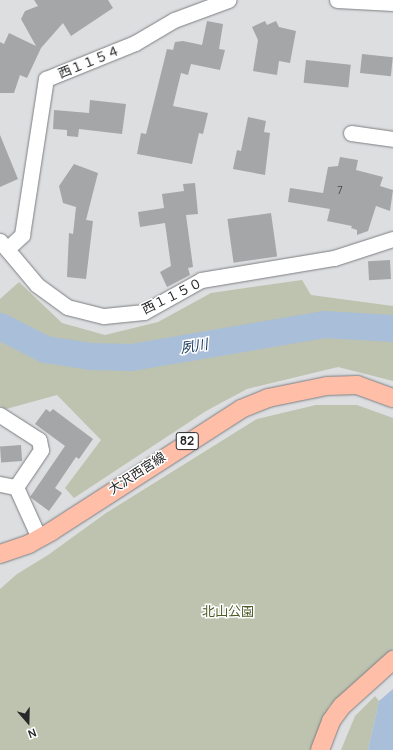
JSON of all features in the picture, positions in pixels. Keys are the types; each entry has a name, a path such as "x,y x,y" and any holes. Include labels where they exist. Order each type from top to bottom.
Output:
{"main road":[{"name":"大沢西宮線","path":"0,554 39,538 241,409 268,398 327,386 357,385 393,398"},
{"path":"320,750 331,721 342,706 393,660"}],"street":[{"name":"西１１５４","path":"3,245 22,235 46,79 135,43 174,20 228,0"},
{"path":"337,0 393,3"},
{"path":"351,134 393,139"},
{"name":"西１１５０","path":"3,245 37,285 67,307 104,316 144,312 201,280 334,258 393,239"},
{"path":"0,415 39,440 42,450 16,487"},
{"path":"0,484 16,487"},
{"path":"16,487 39,538"}],"green space":[{"path":"302,280 311,295 393,306 393,381 338,367 247,389 206,411 74,498 65,488 101,440 57,395 6,409 0,406 0,299 19,282 62,323 105,335 158,322 211,293"},
{"name":"北山公園","path":"316,405 357,405 393,418 393,649 329,706 310,750 0,750 0,589 17,574 48,555 106,513 257,419"},
{"path":"375,696 379,701 368,750 341,750 355,716"}],"water":[{"path":"393,689 393,750 368,750 379,701"}],"building":[{"path":"34,0 108,0 113,8 71,36 63,23 41,48 27,78 20,75 14,93 0,93 0,42 4,44 9,33 36,46 21,19 25,11 38,6"},
{"path":"207,21 223,24 219,49 225,50 220,70 191,64 188,75 181,73 173,106 208,113 203,134 199,133 192,164 137,154 141,133 146,134 167,49 173,50 175,42 183,41 202,45"},
{"path":"265,21 267,25 276,21 279,27 296,31 290,63 279,61 277,75 253,71 258,40 252,27"},
{"path":"362,54 393,57 391,76 360,73"},
{"path":"306,60 351,65 348,88 304,83"},
{"path":"90,100 126,104 122,134 79,129 78,137 67,136 67,130 53,129 54,110 89,113"},
{"path":"248,117 266,121 264,132 270,133 265,175 233,169 237,150 241,151"},
{"path":"0,135 18,179 0,187"},
{"path":"340,157 358,160 356,170 383,177 380,186 393,190 390,211 376,206 368,231 357,235 357,230 351,228 352,226 327,221 330,209 288,202 290,188 323,193 328,167 338,166"},
{"path":"74,164 98,173 86,220 93,221 86,279 67,277 69,233 73,234 76,207 63,203 59,186"},
{"path":"195,183 198,214 186,215 193,267 188,268 190,275 167,287 160,272 171,266 165,223 140,227 138,212 164,208 162,194 184,191 183,184"},
{"path":"271,213 277,257 234,263 227,219"},
{"path":"390,260 391,279 369,280 368,261"},
{"path":"46,409 50,412 53,409 93,439 79,459 76,457 55,488 62,493 49,511 30,497 65,446 35,424"},
{"path":"21,445 22,461 1,462 0,446"}],"waterway":[{"name":"夙川","path":"0,326 45,349 91,356 131,357 324,324 393,328"}]}
